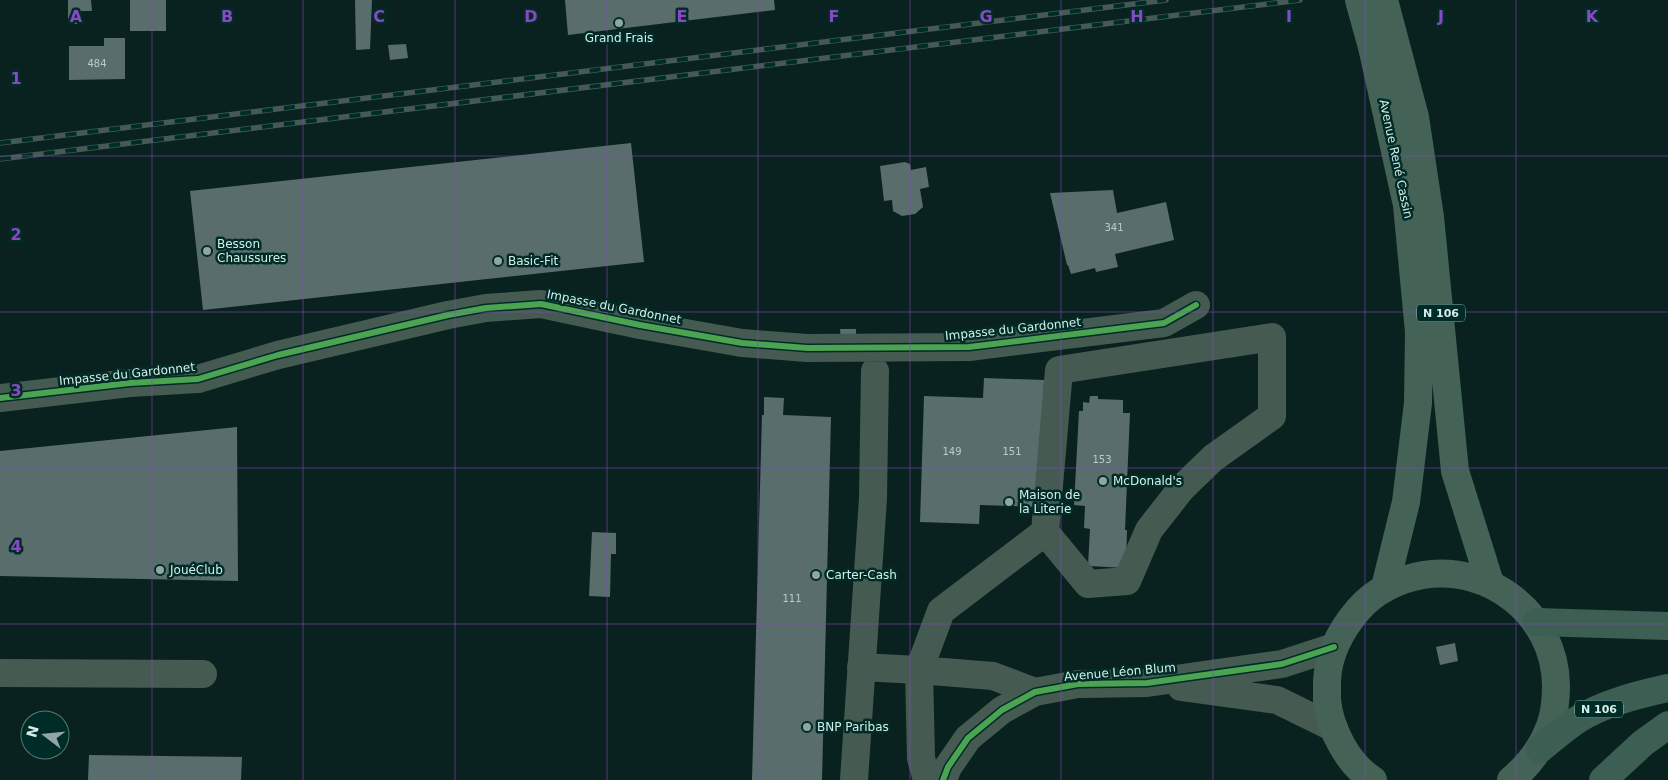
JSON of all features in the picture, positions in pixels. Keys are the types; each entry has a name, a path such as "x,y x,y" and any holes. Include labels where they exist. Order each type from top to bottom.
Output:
{"highway":[{"path":"1537,622 1668,626"},
{"name":"N 106","path":"1540,749 1578,720 1604,706 1668,688"},
{"path":"1603,780 1643,742 1668,725"}],"main road":[{"name":"Avenue René Cassin","path":"1359,0 1384,44 1415,117 1430,217 1455,471 1490,583"},
{"name":"Avenue René Cassin","path":"1384,0 1384,44 1407,205 1419,332 1418,403 1408,484 1401,525 1385,588"},
{"path":"1373,780 1347,754 1334,728 1327,701 1327,674 1334,647 1346,623 1364,603 1385,588 1410,577 1437,572 1464,575 1490,583 1508,593 1537,622 1549,646 1556,672 1556,698 1551,725 1540,749 1526,767 1511,780"}],"street":[{"name":"Impasse du Gardonnet","path":"0,398 130,383 198,379 278,355 448,315 486,308 541,304 742,343 807,348 969,347 1164,323 1196,305"},
{"path":"927,780 921,758 919,670 941,612 1045,532 1059,370 1272,337 1272,416 1213,458 1181,489 1150,530 1126,581 1088,584 1045,532"},
{"path":"854,780 873,498 876,371"},
{"name":"Avenue Léon Blum","path":"943,780 948,767 968,738 1002,710 1035,692 1078,684 1147,683 1282,664 1334,647"},
{"path":"861,667 993,676 1035,692"},
{"path":"0,673 203,674"},
{"name":"Avenue Léon Blum","path":"1147,683 1277,700 1334,728"}],"building":[{"path":"68,0 91,0 92,11 77,11 77,24 68,24"},
{"path":"130,0 166,0 166,31 130,31"},
{"path":"355,0 372,0 370,49 356,50"},
{"name":"Grand Frais","path":"565,0 774,0 775,10 568,35"},
{"path":"104,38 125,38 125,79 69,80 69,46 104,46"},
{"path":"406,44 408,58 390,60 388,45"},
{"path":"631,143 644,262 203,310 190,191"},
{"path":"905,162 910,164 911,170 926,167 929,187 920,189 923,207 915,214 902,216 893,211 892,200 884,201 880,166"},
{"path":"1113,190 1117,213 1166,202 1174,240 1115,254 1118,267 1096,272 1095,268 1071,274 1067,265 1050,193"},
{"path":"840,329 856,329 856,340 841,340"},
{"path":"984,378 1044,380 1040,507 980,505 979,524 920,522 924,396 983,398"},
{"path":"1090,396 1098,396 1098,399 1123,400 1123,413 1130,413 1125,530 1127,530 1126,568 1088,566 1090,529 1084,528 1085,506 1074,505 1079,411 1083,411 1083,402 1089,403"},
{"path":"764,397 784,398 783,415 831,417 822,780 752,780"},
{"path":"237,427 238,581 0,576 0,451"},
{"path":"592,532 616,533 616,554 611,554 610,597 589,596"},
{"path":"1455,643 1458,661 1440,665 1436,647"},
{"path":"89,755 242,757 241,780 88,780"}],"railway":[{"path":"0,143 1166,0"},
{"path":"0,159 1300,0"}],"cycle path":[{"path":"0,398 130,383 198,379 278,355 448,315 486,308 541,304 640,325 742,343 807,348 969,347 1164,323 1196,305"},
{"path":"943,780 948,767 968,738 1002,710 1035,692 1078,684 1147,683 1282,664 1334,647"}],"place":[{"name":"Grand Frais","path":"619,23"},
{"name":"Besson Chaussures","path":"207,251"},
{"name":"Basic-Fit","path":"498,261"},
{"name":"McDonald's","path":"1103,481"},
{"name":"Maison de la Literie","path":"1009,502"},
{"name":"JouéClub","path":"160,570"},
{"name":"Carter-Cash","path":"816,575"},
{"name":"BNP Paribas","path":"807,727"}]}
